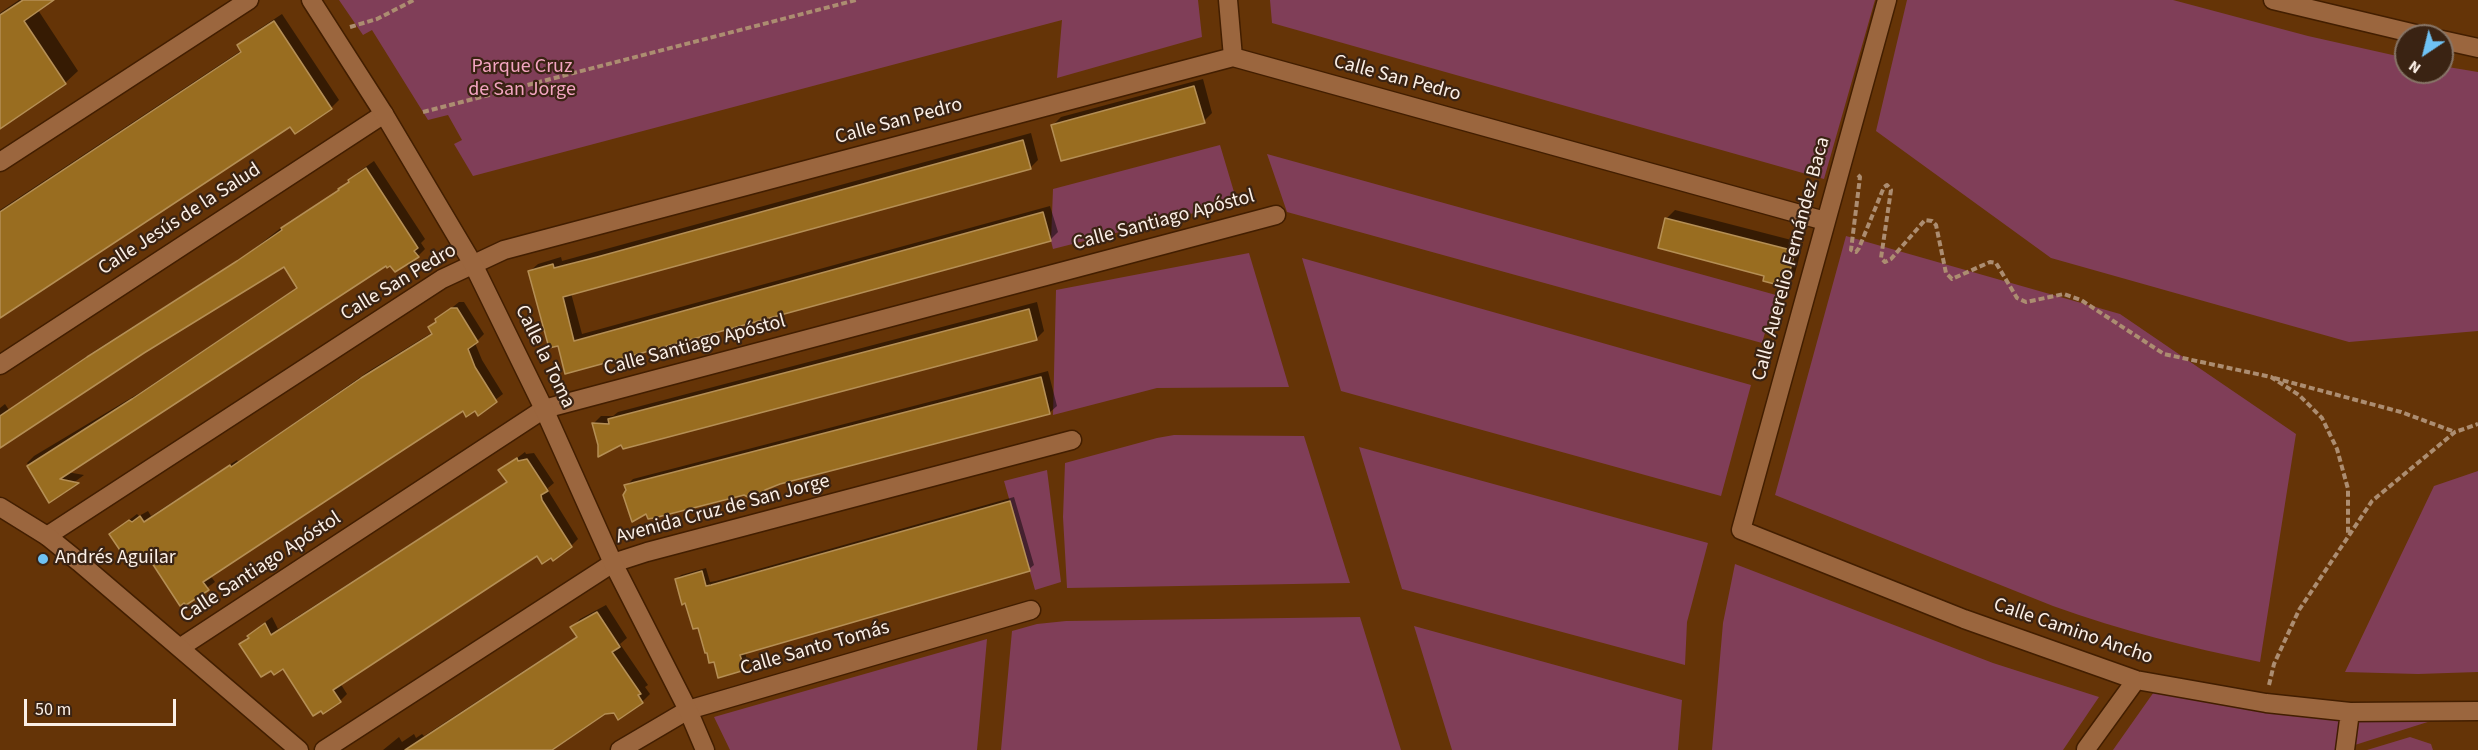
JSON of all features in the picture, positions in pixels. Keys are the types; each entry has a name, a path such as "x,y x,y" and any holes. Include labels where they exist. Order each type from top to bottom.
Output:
{"street":[{"path":"0,162 249,0"},
{"name":"Calle la Toma","path":"311,0 384,114 473,264 544,409 613,563 688,710 705,750"},
{"path":"1227,0 1233,57"},
{"name":"Calle Auerelio Fernández Baca","path":"1741,530 1887,0"},
{"path":"2273,0 2394,29"},
{"path":"2454,43 2478,48"},
{"name":"Calle San Pedro","path":"47,536 442,279 473,264 516,247 1233,57 1825,221"},
{"name":"Calle Jesús de la Salud","path":"0,364 384,114"},
{"name":"Calle Santiago Apóstol","path":"182,647 544,409 1276,215"},
{"name":"Avenida Cruz de San Jorge","path":"324,750 613,563 647,552 1072,440"},
{"path":"0,507 47,536 182,647 299,750"},
{"name":"Calle Camino Ancho","path":"1741,530 1964,619 2136,680 2266,703 2349,712 2478,711"},
{"name":"Calle Santo Tomás","path":"620,750 688,710 1031,610"},
{"path":"2086,749 2136,680"},
{"path":"2345,750 2349,712"}],"path":[{"path":"332,32 376,19 414,0"},
{"path":"423,112 856,0"},
{"path":"1840,170 1856,173 1860,177 1851,250 1856,252 1859,248 1884,187 1887,185 1891,190 1881,258 1885,262 1891,260 1925,220 1932,221 1936,225 1946,273 1952,279 1990,262 1996,263 2017,298 2026,302 2064,294 2081,300 2164,354 2271,377 2401,412 2455,432"},
{"path":"2271,377 2299,395 2322,418 2337,449 2348,489 2348,534"},
{"path":"2266,703 2274,664 2299,610 2372,501 2455,432 2478,424"}],"green space":[{"name":"Parque Cruz de San Jorge","path":"339,0 1198,0 1202,37 1057,78 1062,20 473,176 454,144 462,140 448,115 428,120 372,30 363,35"},
{"path":"1270,0 1875,0 1824,179 1272,23"},
{"path":"1907,0 2173,0 2308,36 2394,55 2394,84 2454,84 2454,68 2478,72 2478,331 2349,342 2051,258 1876,131"},
{"path":"1220,145 1237,202 1053,249 1051,241 1053,189"},
{"path":"1267,154 1776,295 1762,343 1287,212"},
{"path":"1846,236 2120,314 2296,434 2260,662 2155,638 2079,615 1775,495"},
{"path":"1249,253 1289,387 1157,388 1053,415 1056,290"},
{"path":"1302,258 1751,385 1721,496 1341,391"},
{"path":"1174,435 1304,436 1350,583 1067,588 1063,517 1065,463"},
{"path":"1359,447 1708,543 1687,622 1685,665 1402,589"},
{"path":"1047,470 1061,582 1035,590 1004,481"},
{"path":"2478,471 2478,672 2418,674 2345,672 2434,486"},
{"path":"1735,564 1993,663 2099,697 2063,750 1712,750 1723,623"},
{"path":"1360,617 1401,750 1001,750 1012,631 1037,624 1066,621"},
{"path":"1414,626 1682,700 1678,750 1452,750"},
{"path":"987,639 977,750 730,750 714,717"},
{"path":"2156,689 2434,720 2339,750 2113,750"},
{"path":"2410,737 2431,744 2433,750 2367,750"}],"building":[{"path":"23,0 54,0 24,21 66,84 0,129 0,15"},
{"path":"274,21 332,109 295,134 290,127 0,318 0,212 241,52 237,45"},
{"path":"1194,86 1205,123 1061,161 1051,125"},
{"path":"1023,140 1031,169 563,297 574,341 1043,212 1051,241 565,374 558,346 549,348 528,271 553,264 554,268 597,257"},
{"path":"366,168 418,248 414,251 419,257 395,272 390,266 387,268 386,266 60,479 79,483 49,503 27,466 132,399 297,288 284,267 144,353 0,448 0,416 237,261 282,230 281,228 339,190 349,182 348,180"},
{"path":"1665,218 1795,251 1786,287 1763,281 1764,276 1658,248"},
{"path":"451,308 457,308 478,342 468,349 475,367 497,402 478,416 475,411 466,417 463,411 394,456 203,582 209,590 186,605 184,603 180,606 150,560 132,568 109,534 129,520 132,522 140,516 144,522 230,465 231,467 361,378 432,334 428,327"},
{"path":"1029,309 1037,340 623,449 621,445 598,457 598,445 592,423 609,424 608,419"},
{"path":"1041,377 1050,414 780,484 765,490 757,502 744,495 654,518 648,519 646,514 632,522 623,495 626,490 624,485"},
{"path":"517,458 518,461 527,459 548,491 541,495 542,500 572,547 553,561 551,558 542,564 537,556 333,690 341,702 323,714 321,711 313,716 283,669 274,675 271,671 261,677 239,644 249,638 247,636 265,623 271,635 507,482 498,470"},
{"path":"1010,501 1030,571 740,655 745,670 718,678 714,662 709,663 707,653 705,653 698,628 693,629 685,603 682,605 675,579 702,571 706,586 711,585"},
{"path":"597,612 620,647 612,652 641,694 638,695 643,703 618,720 614,713 605,714 552,750 405,750 577,637 570,627"}],"place":[{"name":"Andrés Aguilar","path":"43,559"}]}
